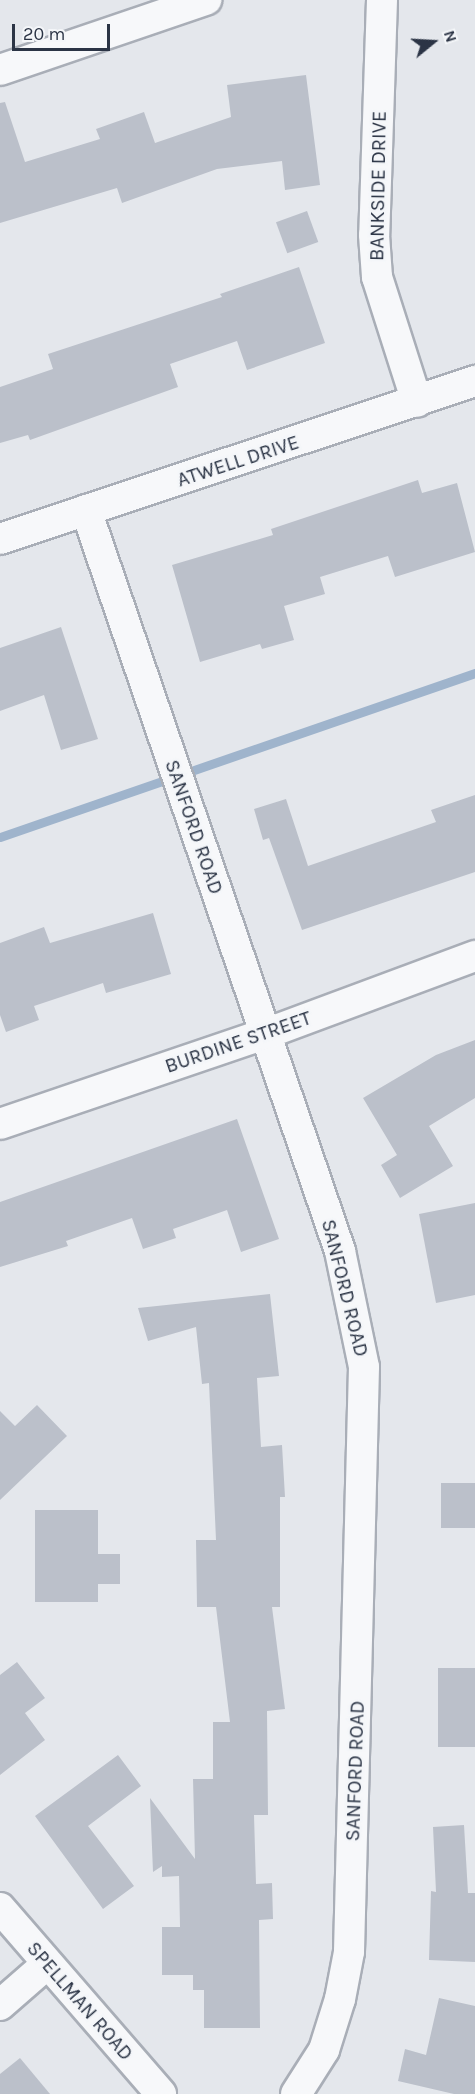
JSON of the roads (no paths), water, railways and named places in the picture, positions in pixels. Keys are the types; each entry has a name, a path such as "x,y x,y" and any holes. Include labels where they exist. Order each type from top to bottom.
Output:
{"street":[{"path":"0,70 206,0"},
{"name":"BANKSIDE DRIVE","path":"382,0 374,235 377,277 417,402"},
{"name":"ATWELL DRIVE","path":"0,539 475,381"},
{"name":"SANFORD ROAD","path":"86,510 340,1251 365,1378 350,1952 340,1999 324,2050 296,2094"},
{"name":"BURDINE STREET","path":"0,1124 265,1034 475,956"},
{"name":"SPELLMAN ROAD","path":"0,1908 161,2094"},
{"path":"0,2005 47,1964"}],"waterway":[{"path":"0,837 475,673"}]}
